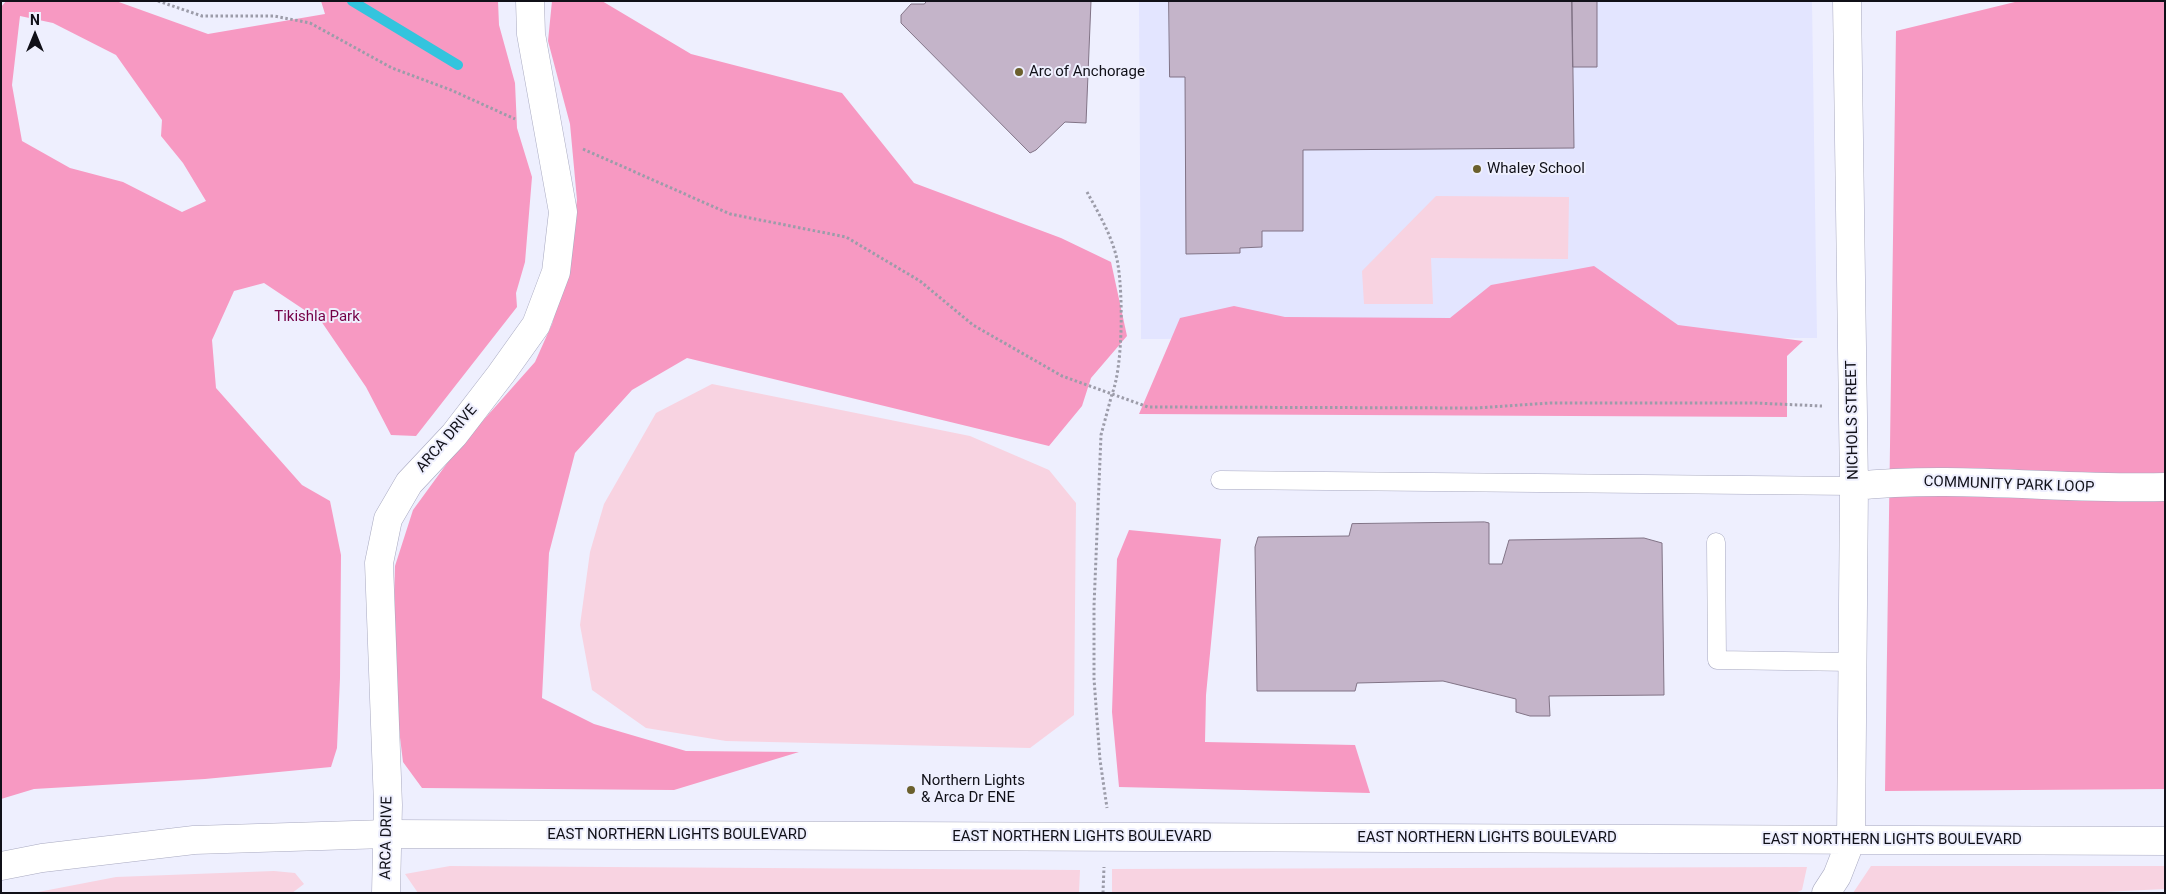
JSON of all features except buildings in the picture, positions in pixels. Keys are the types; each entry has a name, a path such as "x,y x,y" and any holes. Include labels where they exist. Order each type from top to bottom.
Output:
{"main road":[{"name":"ARCA DRIVE","path":"386,893 388,805 380,563 388,519 408,483 454,434 536,325 556,272 563,212 532,34 530,1"},
{"name":"NICHOLS STREET","path":"1848,1 1854,486 1851,840"},
{"name":"COMMUNITY PARK LOOP","path":"1854,486 1897,481 2122,488 2165,487"},
{"name":"EAST NORTHERN LIGHTS BOULEVARD","path":"1,866 42,858 194,840 386,834 2165,841"},
{"path":"1826,893 1837,876 1851,840"}],"lane":[{"path":"1220,480 1854,486"},
{"path":"1716,542 1716,660 1852,662"}],"path":[{"path":"158,1 202,16 274,16 310,23 392,68 451,90 730,214 846,237 920,280 973,325 1062,376 1148,407 1476,408 1550,402 1755,403 1853,408"},
{"path":"1087,192 1104,222 1118,264 1120,327 1117,381 1101,434 1094,606 1094,679 1100,760"}],"shaded area":[{"name":"Whaley School","path":"1139,1 1812,1 1817,338 1141,339"},
{"path":"1436,196 1569,197 1568,259 1431,258 1433,304 1364,304 1362,271"},
{"path":"712,384 970,436 1049,470 1076,503 1074,715 1030,748 726,741 646,728 592,690 580,625 590,552 604,504 656,413"},
{"path":"450,866 1080,870 1079,893 418,893 405,874"},
{"path":"1871,866 2165,866 2165,889 2083,893 1853,893"},
{"path":"1807,867 1802,890 1795,893 1112,893 1112,869"},
{"path":"274,871 295,873 304,884 292,893 33,893 116,877"}],"green space":[{"name":"Tikishla Park","path":"6,1 116,1 208,34 325,14 321,1 498,1 499,25 515,83 517,128 532,177 525,262 516,293 517,307 416,436 391,435 366,387 321,321 264,283 234,291 212,340 216,388 302,485 330,501 341,555 340,678 337,748 331,767 205,779 34,789 1,799 1,7","holes":["20,16 53,23 116,55 162,120 161,136 183,163 206,201 182,212 123,182 70,168 22,141 12,85"]},
{"path":"552,1 602,1 691,54 842,93 914,183 1061,238 1111,262 1127,336 1091,378 1082,406 1049,446 687,358 632,390 575,453 549,553 542,698 594,724 686,751 799,752 674,790 422,788 403,762 392,672 395,566 413,510 456,451 535,362 552,324 568,268 577,200 570,124 548,41"},
{"path":"2019,1 2165,1 2165,789 1885,791 1896,31"},
{"path":"1594,266 1678,325 1803,341 1787,356 1787,417 1139,414 1180,318 1234,306 1285,317 1450,318 1491,285"},
{"path":"1129,530 1221,539 1206,695 1205,742 1355,745 1370,793 1119,787 1112,712 1117,559"}],"waterway":[{"path":"352,1 458,65"}],"place":[{"name":"Arc of Anchorage","path":"1019,72"},
{"name":"Whaley School","path":"1477,169"},
{"name":"Northern Lights & Arca Dr ENE","path":"911,790"}]}
